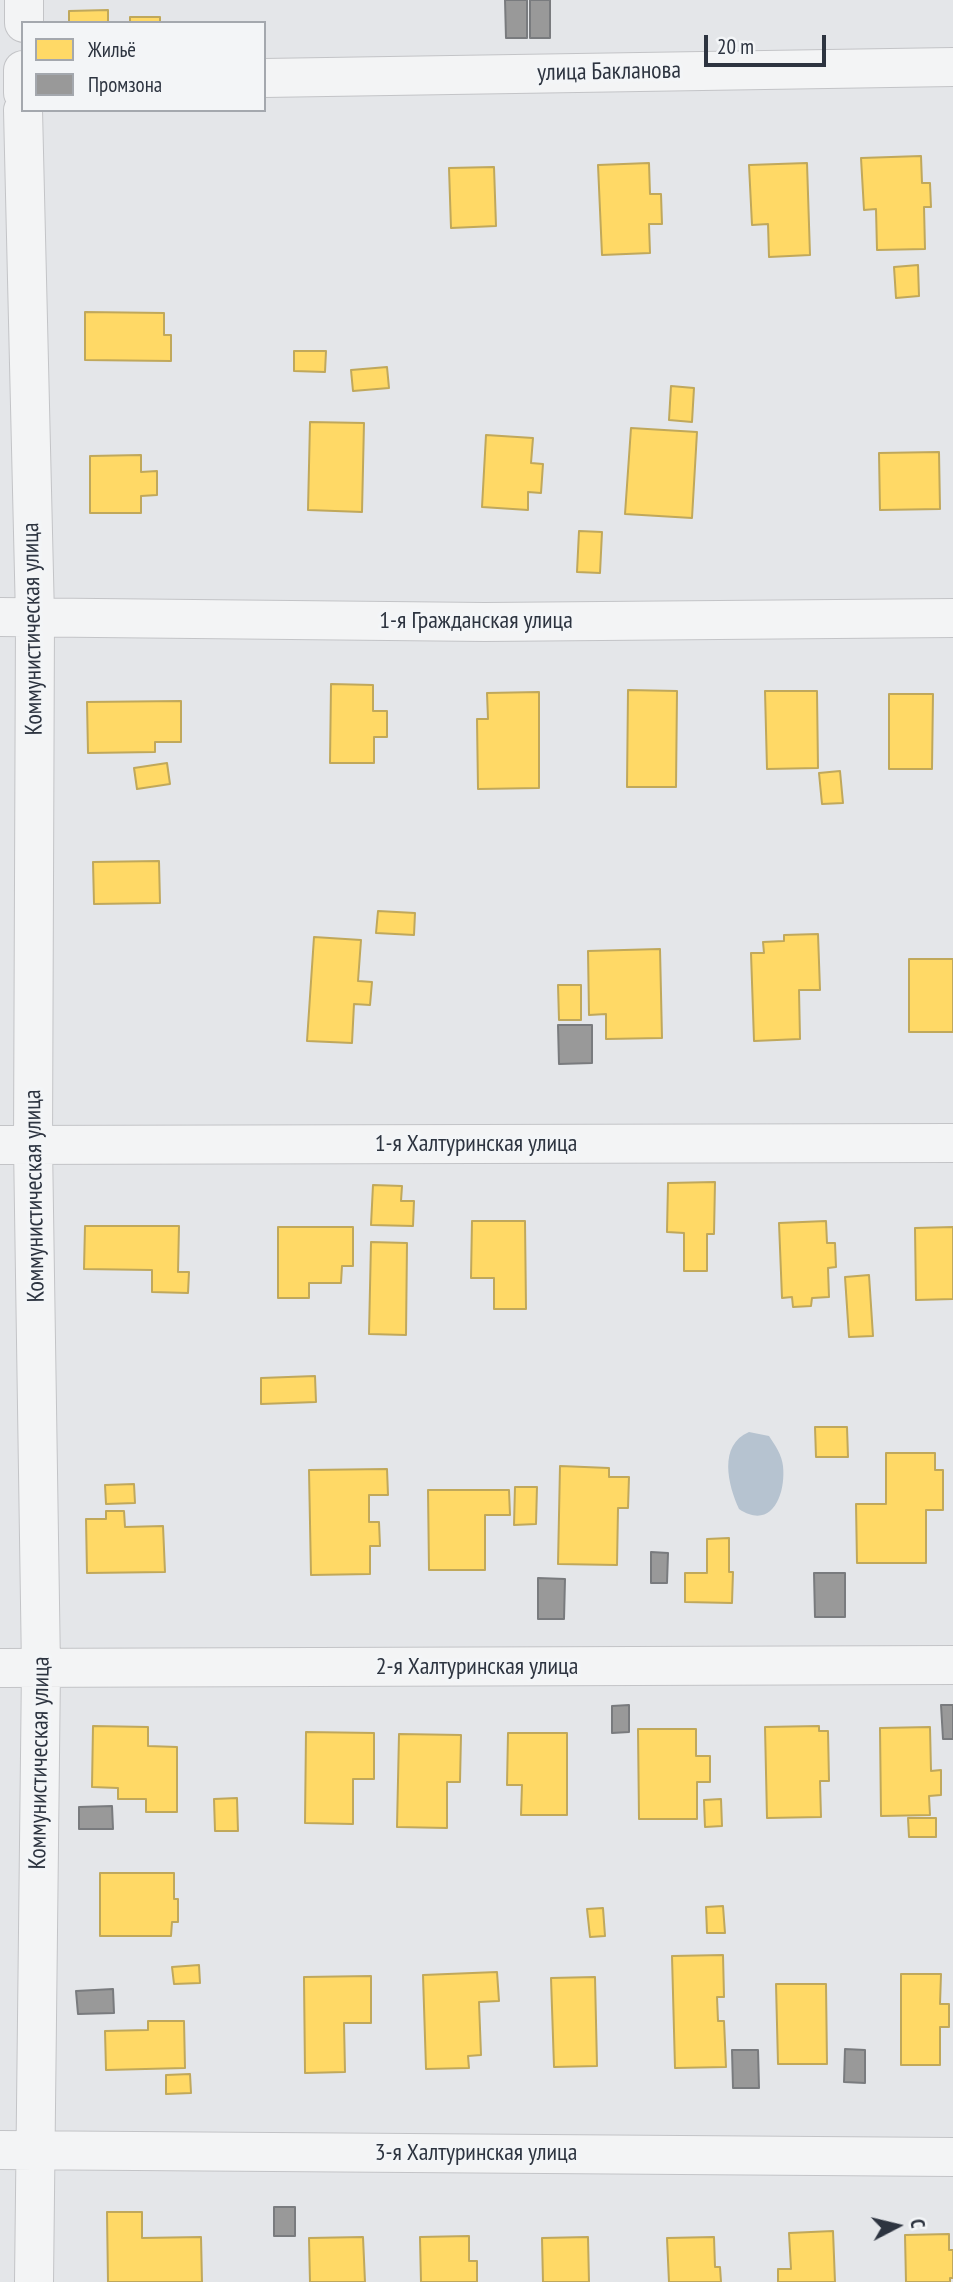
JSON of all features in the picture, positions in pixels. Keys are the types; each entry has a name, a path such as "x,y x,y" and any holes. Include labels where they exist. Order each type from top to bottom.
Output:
{"street":[{"path":"24,0 24,21"},
{"name":"улица Бакланова","path":"266,78 953,67"},
{"path":"0,82 21,82"},
{"name":"Коммунистическая улица","path":"23,112 17,617 17,1145 41,1668 17,2150 34,2282"},
{"name":"1-я Гражданская улица","path":"17,617 485,622 953,618"},
{"name":"1-я Халтуринская улица","path":"17,1145 953,1143"},
{"name":"2-я Халтуринская улица","path":"0,1668 953,1665"},
{"name":"3-я Халтуринская улица","path":"17,2150 953,2157"}],"water":[{"path":"749,1432 769,1436 780,1454 783,1466 779,1498 775,1506 760,1516 750,1515 739,1509 729,1478 729,1456 733,1446"}],"building: Жильё":[{"path":"108,10 108,21 69,21 69,11"},
{"path":"130,17 160,17 160,21 130,21"},
{"path":"921,156 922,183 930,183 931,207 924,207 925,249 877,250 876,209 864,210 861,158"},
{"path":"649,163 650,194 661,194 662,224 649,224 650,253 602,255 598,165"},
{"path":"807,163 810,255 769,257 768,224 752,225 749,165"},
{"path":"494,167 496,226 451,228 449,168"},
{"path":"918,265 919,296 896,298 894,267"},
{"path":"85,312 164,313 164,335 171,335 171,361 85,360"},
{"path":"294,351 326,351 325,372 294,371"},
{"path":"387,367 389,388 353,391 351,370"},
{"path":"671,386 694,388 692,422 669,420"},
{"path":"310,422 364,423 362,512 308,510"},
{"path":"631,428 697,432 692,518 625,514"},
{"path":"486,435 533,438 531,463 543,464 541,493 528,492 528,510 482,507"},
{"path":"939,452 940,509 880,510 879,453"},
{"path":"141,455 141,472 157,471 157,495 141,496 141,513 90,513 90,456"},
{"path":"579,531 602,532 600,573 577,572"},
{"path":"331,684 373,685 373,711 387,711 387,737 374,737 374,763 330,763"},
{"path":"628,690 677,691 676,787 627,787"},
{"path":"765,691 817,691 818,768 767,769"},
{"path":"539,692 539,788 478,789 477,719 488,719 487,693"},
{"path":"889,694 933,694 932,769 889,769"},
{"path":"181,701 181,742 155,742 155,752 88,753 87,702"},
{"path":"167,763 170,784 137,789 134,768"},
{"path":"840,771 843,803 822,804 819,773"},
{"path":"159,861 160,903 94,904 93,862"},
{"path":"378,911 415,913 414,935 376,933"},
{"path":"818,934 820,990 799,990 800,1039 754,1041 751,953 764,953 763,942 784,941 784,935"},
{"path":"314,937 361,940 358,981 372,982 370,1005 354,1004 352,1043 307,1041"},
{"path":"660,949 662,1038 606,1039 606,1014 589,1015 588,951"},
{"path":"909,959 953,959 953,1032 909,1032"},
{"path":"558,985 581,985 581,1020 559,1020"},
{"path":"715,1182 714,1234 707,1234 707,1271 684,1271 684,1233 667,1232 668,1183"},
{"path":"373,1185 402,1186 401,1201 414,1201 413,1226 371,1225"},
{"path":"472,1221 525,1221 526,1309 494,1309 494,1278 471,1278"},
{"path":"826,1221 827,1243 835,1243 836,1267 828,1268 829,1297 812,1298 811,1306 793,1307 792,1297 782,1298 779,1223"},
{"path":"85,1226 179,1226 178,1272 189,1272 188,1293 152,1292 152,1270 84,1269"},
{"path":"278,1227 353,1227 353,1266 342,1266 341,1283 309,1283 309,1298 278,1298"},
{"path":"953,1227 953,1299 916,1300 915,1228"},
{"path":"371,1242 407,1243 406,1335 369,1334"},
{"path":"869,1275 873,1336 849,1337 845,1277"},
{"path":"315,1376 316,1402 261,1404 261,1378"},
{"path":"815,1427 847,1427 848,1457 816,1457"},
{"path":"886,1453 935,1453 935,1470 943,1470 943,1510 926,1510 926,1563 857,1563 856,1504 886,1504"},
{"path":"560,1466 609,1468 609,1477 629,1477 628,1508 618,1508 617,1565 558,1564"},
{"path":"387,1469 388,1495 369,1495 369,1522 379,1522 380,1546 370,1546 370,1574 311,1575 309,1470"},
{"path":"134,1484 135,1503 106,1504 105,1485"},
{"path":"515,1487 537,1487 536,1524 514,1525"},
{"path":"428,1490 509,1490 510,1515 485,1515 485,1570 429,1570"},
{"path":"106,1511 124,1511 125,1527 163,1526 165,1572 87,1573 86,1519 106,1519"},
{"path":"729,1538 729,1572 733,1572 732,1603 685,1602 685,1573 707,1573 707,1539"},
{"path":"93,1726 148,1727 148,1746 177,1747 177,1812 146,1812 146,1799 118,1799 118,1788 92,1787"},
{"path":"819,1726 819,1731 828,1731 829,1781 820,1781 821,1817 767,1818 765,1727"},
{"path":"930,1727 931,1771 941,1770 941,1795 929,1796 930,1815 881,1816 880,1728"},
{"path":"638,1729 696,1729 696,1756 710,1756 710,1782 697,1782 697,1819 639,1819"},
{"path":"306,1732 374,1733 374,1779 353,1779 353,1824 305,1823"},
{"path":"508,1733 567,1733 567,1815 521,1815 522,1785 507,1785"},
{"path":"399,1734 461,1735 460,1782 447,1782 447,1828 397,1827"},
{"path":"237,1798 238,1831 215,1831 214,1799"},
{"path":"721,1799 722,1826 705,1827 704,1800"},
{"path":"908,1818 936,1818 936,1837 909,1837"},
{"path":"100,1873 174,1873 174,1899 178,1899 178,1922 172,1922 171,1936 100,1936"},
{"path":"723,1906 725,1933 707,1933 706,1907"},
{"path":"603,1908 605,1936 590,1937 587,1909"},
{"path":"723,1955 724,1997 717,1997 718,2021 724,2021 726,2067 675,2068 672,1956"},
{"path":"199,1965 200,1983 174,1984 172,1967"},
{"path":"497,1972 499,2001 479,2002 481,2055 468,2056 469,2068 426,2069 423,1975"},
{"path":"901,1974 941,1974 940,2004 949,2004 949,2027 940,2027 940,2065 901,2065"},
{"path":"371,1976 371,2023 344,2023 345,2072 305,2073 304,1977"},
{"path":"595,1977 597,2066 554,2067 551,1978"},
{"path":"776,1984 826,1984 827,2064 778,2064"},
{"path":"148,2021 184,2021 185,2068 106,2070 105,2031 148,2030"},
{"path":"190,2074 191,2093 166,2094 166,2075"},
{"path":"107,2212 142,2212 142,2238 201,2237 202,2282 108,2282"},
{"path":"833,2231 835,2282 778,2282 778,2269 791,2269 789,2233"},
{"path":"949,2234 949,2250 953,2250 953,2278 950,2278 950,2282 906,2282 905,2235"},
{"path":"469,2236 469,2261 477,2261 477,2282 421,2282 420,2237"},
{"path":"363,2237 365,2282 310,2282 309,2238"},
{"path":"588,2237 589,2282 543,2282 542,2238"},
{"path":"714,2237 715,2267 720,2267 721,2282 669,2282 667,2238"}],"building: Промзона":[{"path":"505,0 527,0 527,38 506,38"},
{"path":"530,0 550,0 550,38 530,38"},
{"path":"558,1025 592,1025 592,1063 559,1064"},
{"path":"651,1552 668,1553 667,1583 651,1583"},
{"path":"814,1573 845,1573 845,1617 815,1617"},
{"path":"538,1578 565,1579 564,1619 538,1619"},
{"path":"629,1705 629,1732 612,1733 612,1706"},
{"path":"941,1705 953,1705 953,1739 943,1739"},
{"path":"112,1806 113,1829 79,1829 79,1807"},
{"path":"113,1989 114,2013 78,2014 76,1991"},
{"path":"845,2049 865,2050 865,2083 844,2082"},
{"path":"732,2050 758,2050 759,2088 733,2088"},
{"path":"274,2207 295,2207 295,2236 274,2236"}]}
